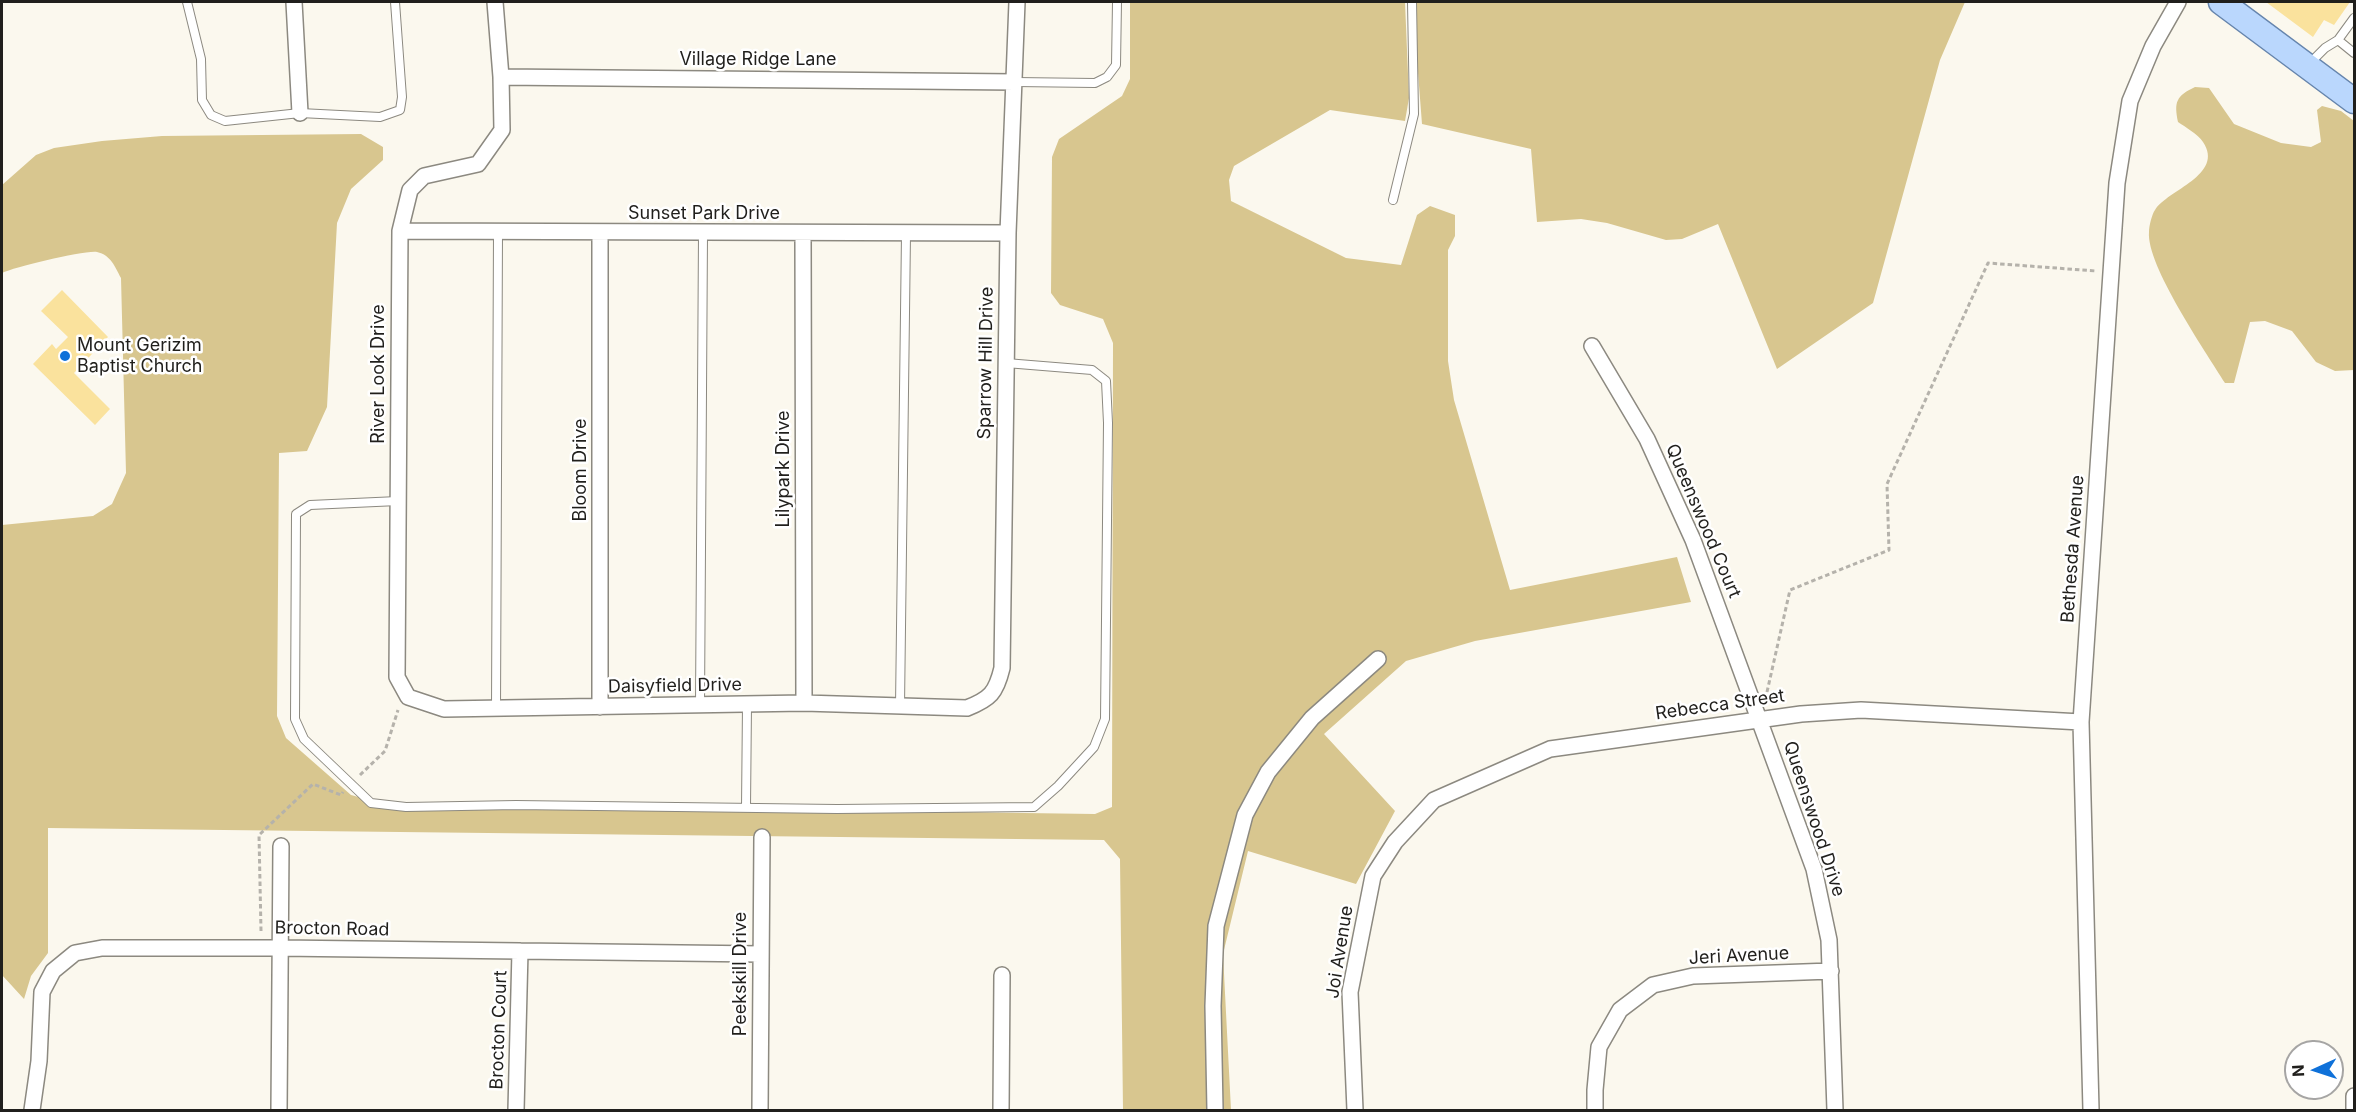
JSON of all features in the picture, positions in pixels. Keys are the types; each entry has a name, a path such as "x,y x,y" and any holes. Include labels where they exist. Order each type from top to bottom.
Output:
{"main road":[{"path":"2221,2 2355,102"}],"street":[{"path":"294,2 300,113"},
{"path":"495,2 501,77"},
{"name":"Sparrow Hill Drive","path":"967,708 985,701 998,687 1002,668 1008,233 1017,2"},
{"name":"Bethesda Avenue","path":"2091,1110 2081,722 2117,183 2130,101 2153,46 2178,2"},
{"name":"Village Ridge Lane","path":"501,77 1015,82"},
{"name":"River Look Drive","path":"408,697 397,677 399,231 410,190 424,176 478,164 502,130 501,77"},
{"name":"Sunset Park Drive","path":"399,231 703,234 1008,233"},
{"name":"Bloom Drive","path":"600,233 600,707"},
{"name":"Lilypark Drive","path":"803,234 804,704"},
{"name":"Queenswood Court","path":"1592,346 1647,439 1693,540 1760,720"},
{"path":"1215,1110 1213,1006 1216,926 1245,814 1268,772 1312,718 1378,659"},
{"name":"Daisyfield Drive","path":"408,697 444,709 804,704 967,708"},
{"name":"Rebecca Street","path":"1395,842 1434,801 1550,749 1801,714 1861,710 2081,722"},
{"name":"Queenswood Drive","path":"1760,720 1814,869 1827,929 1831,971 1835,1110"},
{"name":"Peekskill Drive","path":"759,1110 762,837"},
{"name":"Joi Avenue","path":"1355,1110 1350,992 1373,876 1395,842"},
{"path":"279,1110 281,846"},
{"name":"Brocton Road","path":"32,1110 39,1061 42,992 53,970 75,953 102,948 280,948 760,954"},
{"name":"Brocton Court","path":"516,1110 520,951"},
{"name":"Jeri Avenue","path":"1595,1110 1599,1047 1620,1010 1653,985 1693,976 1831,971"},
{"path":"1001,1110 1002,975"},
{"path":"2354,1110 2355,1096"}],"lane":[{"path":"187,2 201,59 202,100 211,115 225,121 300,113 380,117 399,110 402,97 395,2"},
{"path":"1015,82 1095,83 1107,78 1116,65 1117,2"},
{"path":"1393,200 1414,114 1412,2"},
{"path":"2308,65 2325,48 2338,40 2355,18"},
{"path":"2338,40 2355,53"},
{"path":"496,708 498,232"},
{"path":"700,705 703,234"},
{"path":"900,706 906,234"},
{"path":"398,501 310,505 296,514 295,719 304,739 370,803 406,807 516,805 1001,809 1034,807 1058,786 1094,747 1105,719 1108,435 1106,381 1092,370 1006,363"},
{"path":"746,807 747,705"}],"path":[{"path":"1760,720 1790,590 1889,550 1887,484 1988,262 2111,272"},
{"path":"261,948 259,835 313,784 341,795 385,751 397,710 408,697"}],"shaded area":[{"path":"1130,2 1405,2 1409,98 1405,121 1330,110 1234,166 1229,180 1231,201 1346,258 1401,265 1417,215 1430,206 1455,215 1455,236 1448,250 1448,361 1454,400 1510,590 1677,557 1691,602 1475,641 1406,661 1324,734 1395,811 1356,884 1248,851 1223,954 1231,1110 1123,1110 1120,859 1104,840 48,828 48,953 31,976 24,999 2,975 2,525 93,516 112,504 126,473 121,278 114,266 102,254 90,252 2,273 2,185 36,155 54,148 162,136 361,134 383,147 383,160 351,189 337,223 327,407 307,451 279,453 277,716 286,738 351,795 384,804 1095,814 1112,807 1113,343 1103,319 1060,305 1051,293 1052,157 1059,139 1122,96 1130,79"},
{"path":"1416,2 1965,2 1940,60 1873,303 1777,369 1718,224 1682,239 1666,240 1607,223 1581,219 1537,222 1531,149 1422,124 1414,21"},
{"path":"2195,87 2209,88 2234,124 2281,143 2311,147 2321,142 2317,110 2322,106 2341,111 2354,121 2354,370 2335,371 2316,362 2292,331 2265,321 2250,322 2234,383 2225,383 2179,308 2157,265 2151,247 2149,229 2155,210 2161,203 2192,181 2201,173 2206,164 2208,154 2203,142 2195,133 2178,122 2177,115 2178,100 2184,93"}],"building":[{"path":"2266,2 2350,2 2334,25 2324,20 2313,37"},
{"name":"Mount Gerizim Baptist Church","path":"62,290 108,337 74,373 110,409 95,425 33,364 52,344 56,349 68,337 41,311"}],"place":[{"name":"Mount Gerizim Baptist Church","path":"65,356"}]}
